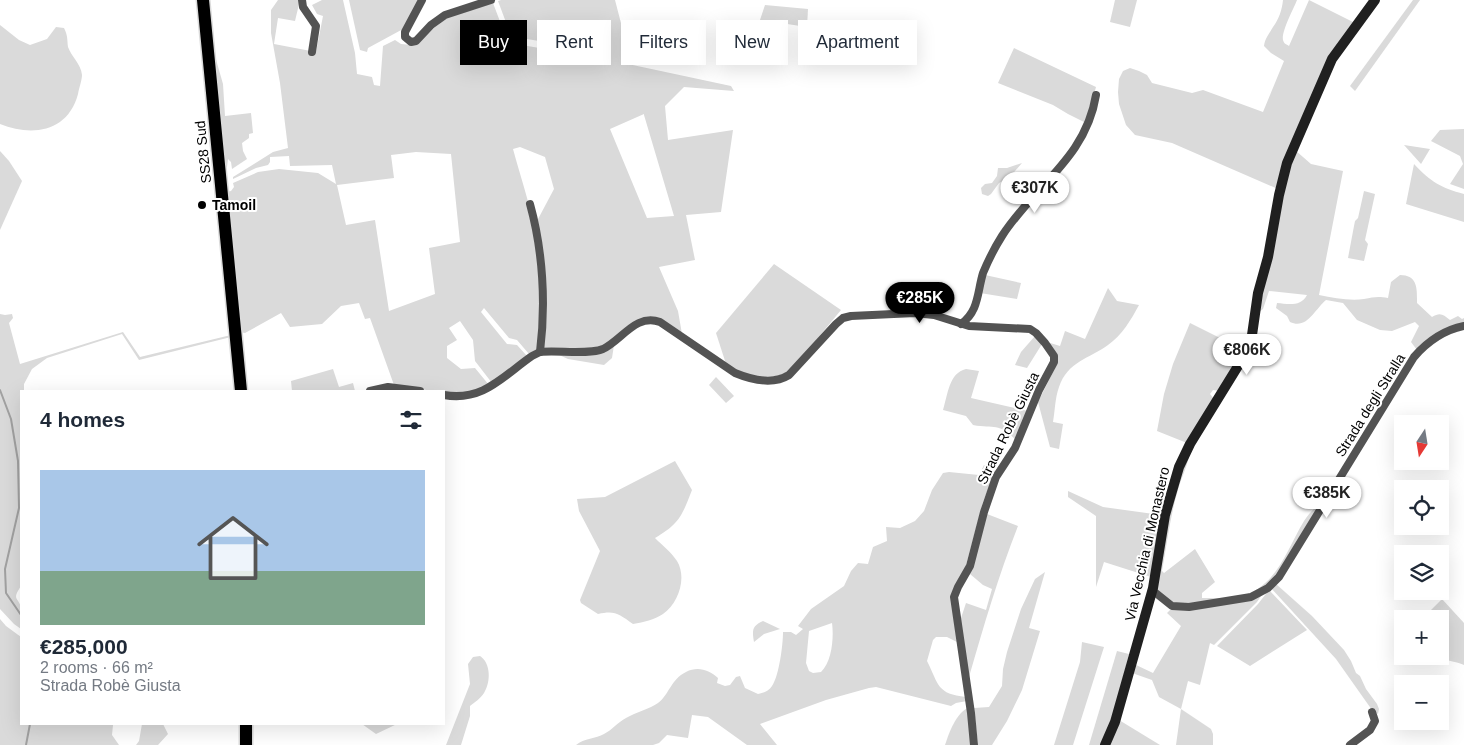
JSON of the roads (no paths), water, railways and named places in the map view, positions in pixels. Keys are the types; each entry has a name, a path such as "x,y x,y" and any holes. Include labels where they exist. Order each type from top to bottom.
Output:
{"main road":[{"name":"SS28 Sud","path":"203,0 241,390"},
{"path":"246,725 246,745"}],"street":[{"path":"302,0 302,7 316,26 312,52"},
{"path":"422,0 405,32 405,37 411,42 416,41 434,22 445,15 491,0"},
{"name":"Via Vecchia di Monastero","path":"1105,745 1115,722 1152,590 1165,515 1180,462 1251,342 1258,293 1268,257 1283,176 1289,157 1332,59 1375,0"},
{"path":"961,324 972,314 984,272 1001,238 1074,150 1088,125 1096,95"},
{"path":"530,204 537,233 541,278 542,325 540,352"},
{"name":"Strada Robè Giusta","path":"445,396 463,397 480,392 540,352 598,350 609,345 641,321 651,320 660,322 735,373 754,379 767,380 779,379 789,375 836,324 846,317 864,314 910,312 934,315 961,324 978,327 1032,330 1045,343 1055,360 1039,390 1015,448 996,477 984,512 968,571 954,595 974,745"},
{"name":"Strada degli Stralla","path":"1152,590 1170,605 1184,608 1250,598 1270,586 1279,577 1414,356 1436,337 1464,326"},
{"path":"374,390 388,387 412,390"},
{"path":"1350,745 1372,728 1374,719 1372,712"}],"waterway":[{"path":"0,390 11,419 18,461 19,508 5,569 6,593 20,614"},
{"path":"26,745 30,725"}],"place":[{"name":"Tamoil","path":"202,205"}]}
